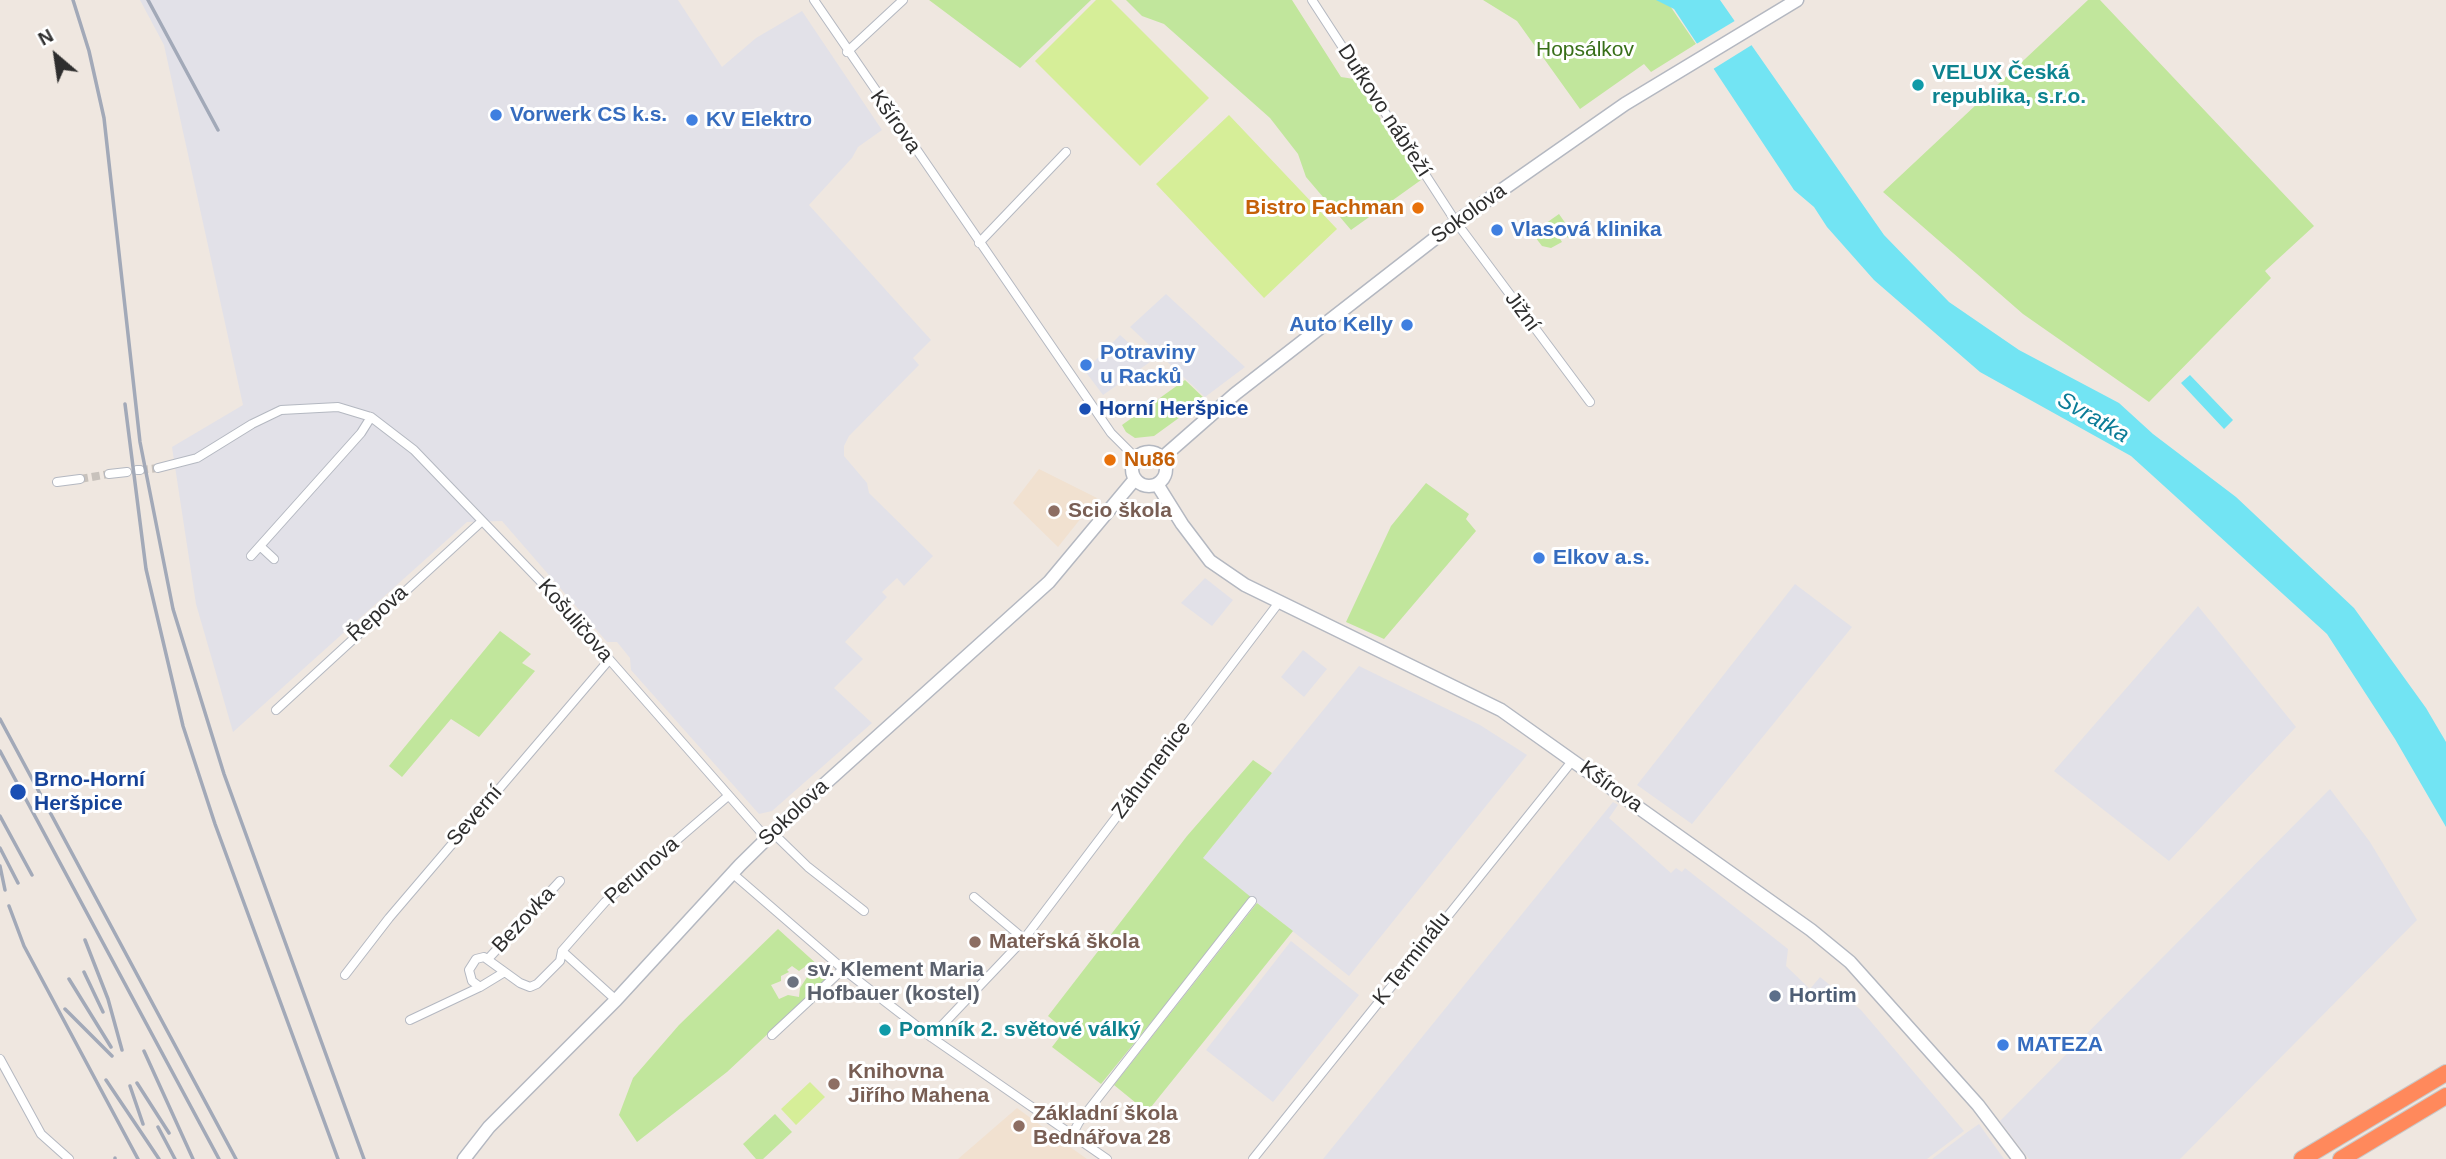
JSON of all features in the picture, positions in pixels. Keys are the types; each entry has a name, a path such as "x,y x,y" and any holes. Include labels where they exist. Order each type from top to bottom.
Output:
{"highway":[{"path":"2302,1159 2446,1073"},
{"path":"2341,1159 2446,1096"}],"street":[{"name":"Kšírova","path":"814,0 847,52 1111,433 1136,458"},
{"path":"847,52 902,0"},
{"name":"Dufkovo nábřeží","path":"1312,0 1456,222"},
{"name":"Sokolova","path":"1162,458 1235,394 1456,222 1625,104 1797,0"},
{"path":"979,243 1066,152"},
{"name":"Jižní","path":"1456,222 1590,402"},
{"name":"Košuličova","path":"158,468 197,458 252,424 281,410 338,407 371,417 414,450 544,585 728,796 770,836 864,911"},
{"path":"251,556 361,433 371,417"},
{"path":"1150,452 1162,458 1166,470 1157,484 1143,485 1135,479 1132,466 1136,458 1150,452"},
{"path":"109,474 127,472"},
{"path":"57,482 80,479"},
{"name":"Sokolova","path":"464,1159 489,1127 616,1000 732,873 1034,597 1074,555 1135,479"},
{"name":"Kšírova","path":"1157,484 1175,515 1210,561 1245,585 1501,710 1811,930 1850,962 1978,1105 2019,1159"},
{"name":"Řepova","path":"276,710 482,521"},
{"path":"260,546 274,559"},
{"name":"Záhumenice","path":"931,1037 1024,939 1280,601"},
{"name":"Severní","path":"345,975 388,918 609,660"},
{"name":"K Terminálu","path":"1253,1159 1573,760"},
{"name":"Perunova","path":"488,959 503,973 527,986 534,986 560,961 562,951 605,902 728,796"},
{"path":"732,873 843,969 931,1037 1107,1159"},
{"name":"Bezovka","path":"488,959 560,881"},
{"path":"974,897 1024,939"},
{"path":"1072,1135 1079,1122 1252,901"},
{"path":"562,951 616,1000"},
{"path":"480,986 469,975 470,966 480,957 488,959"},
{"path":"772,1035 843,969"},
{"path":"410,1020 503,973"},
{"path":"0,1059 41,1134 69,1159"}],"shaded area":[{"path":"140,0 678,0 722,67 756,38 802,11 882,130 858,147 852,158 809,205 931,340 913,358 919,365 849,436 844,446 844,456 867,483 869,493 933,556 904,586 897,578 882,592 887,597 845,642 863,659 834,688 872,723 772,811 759,814 631,670 630,658 617,642 607,642 502,521 467,522 233,732 196,604 172,447 243,405 164,45"},
{"path":"1166,294 1245,367 1205,397 1130,327"},
{"path":"1120,335 1150,362 1103,395 1085,371"},
{"name":"Scio škola","path":"1039,469 1097,498 1058,547 1013,503"},
{"path":"1205,578 1233,600 1212,626 1181,603"},
{"path":"1795,584 1852,627 1692,824 1637,785"},
{"path":"2198,606 2296,727 2169,861 2054,771"},
{"path":"1303,650 1327,669 1304,697 1281,677"},
{"path":"1359,666 1480,725 1527,755 1349,976 1202,859"},
{"path":"2330,789 2370,842 2417,920 2180,1159 2029,1159 2000,1121"},
{"path":"1613,802 1618,805 1609,818 1671,873 1676,868 1682,872 1685,868 1788,949 1786,966 1810,989 1820,977 1861,1010 1964,1131 1927,1159 1323,1159"},
{"path":"1291,941 1359,995 1273,1102 1206,1050"},
{"name":"Základní škola Bednářova 28","path":"1017,1108 1066,1144 1087,1159 958,1159"},
{"path":"1979,1124 2004,1159 1932,1159 1966,1133"}],"green space":[{"path":"929,0 1091,0 1020,68"},
{"path":"1096,0 1111,0 1209,98 1140,166 1035,61"},
{"path":"1126,0 1292,0 1341,77 1354,79 1421,180 1351,230 1306,177 1298,154 1270,118 1164,24 1142,16"},
{"name":"Hopsálkov","path":"1483,0 1666,0 1696,44 1651,72 1644,64 1580,109 1517,21"},
{"path":"2088,0 2100,0 2314,226 2265,271 2271,278 2149,402 2023,314 1883,192"},
{"path":"1229,115 1337,229 1264,298 1156,184"},
{"path":"1559,214 1573,234 1568,238 1562,230 1557,234 1562,242 1551,248 1542,246 1532,233"},
{"path":"1185,380 1205,399 1154,436 1135,438 1126,432 1122,425"},
{"path":"1426,483 1469,514 1466,519 1476,531 1384,639 1346,622 1391,526"},
{"path":"500,631 531,654 522,663 535,671 479,737 451,719 402,777 389,766"},
{"path":"1253,760 1272,773 1203,858 1252,898 1101,1084 1052,1047 1065,1030 1048,1016 1187,836"},
{"path":"1257,903 1293,931 1147,1112 1114,1085"},
{"path":"778,929 830,976 727,1072 637,1142 619,1115 633,1078 679,1025","holes":["792,966 799,971 806,966 811,971 800,988 799,997 788,995 779,999 771,985 781,981 781,976 789,972 787,970"]},
{"path":"810,1082 825,1097 796,1125 781,1109"},
{"path":"775,1114 792,1132 763,1159 756,1159 743,1144"}],"water":[{"name":"Svratka","path":"1656,0 1720,0 1884,235 1949,302 2019,350 2119,403 2153,434 2236,497 2354,608 2426,708 2446,742 2446,827 2395,739 2327,634 2131,456 1980,372 1874,280 1827,227 1814,207 1794,190 1674,9"},
{"path":"2190,375 2233,420 2224,429 2181,383"}],"pier":[{"path":"1738,19 1755,43 1710,71 1693,46"}],"tunnel":[{"path":"140,470 158,468"},
{"path":"80,479 109,474"}],"railway":[{"path":"73,0 89,51 104,118 140,442 173,609 224,774 364,1159"},
{"path":"148,0 218,130"},
{"path":"125,404 146,569 183,726 215,824 338,1159"},
{"path":"0,719 236,1159"},
{"path":"0,751 219,1159"},
{"path":"0,816 32,875"},
{"path":"0,848 18,883"},
{"path":"0,866 5,890"},
{"path":"9,906 24,946 138,1159"},
{"path":"85,940 108,999 122,1050"},
{"path":"84,972 103,1012"},
{"path":"69,979 111,1047"},
{"path":"65,1009 112,1056"},
{"path":"144,1051 193,1159"},
{"path":"106,1080 159,1159"},
{"path":"137,1083 169,1133"},
{"path":"130,1086 143,1124"},
{"path":"158,1127 175,1159"}],"place":[{"name":"VELUX Česká republika, s.r.o.","path":"1918,85"},
{"name":"Vorwerk CS k.s.","path":"496,115"},
{"name":"KV Elektro","path":"692,120"},
{"name":"Bistro Fachman","path":"1418,208"},
{"name":"Vlasová klinika","path":"1497,230"},
{"name":"Auto Kelly","path":"1407,325"},
{"name":"Potraviny u Racků","path":"1086,365"},
{"name":"Horní Heršpice","path":"1085,409"},
{"name":"Nu86","path":"1110,460"},
{"name":"Scio škola","path":"1054,511"},
{"name":"Elkov a.s.","path":"1539,558"},
{"name":"Brno-Horní Heršpice","path":"18,792"},
{"name":"Mateřská škola","path":"975,942"},
{"name":"sv. Klement Maria Hofbauer (kostel)","path":"793,982"},
{"name":"Hortim","path":"1775,996"},
{"name":"Pomník 2. světové válký","path":"885,1030"},
{"name":"MATEZA","path":"2003,1045"},
{"name":"Knihovna Jiřího Mahena","path":"834,1084"},
{"name":"Základní škola Bednářova 28","path":"1019,1126"}]}
